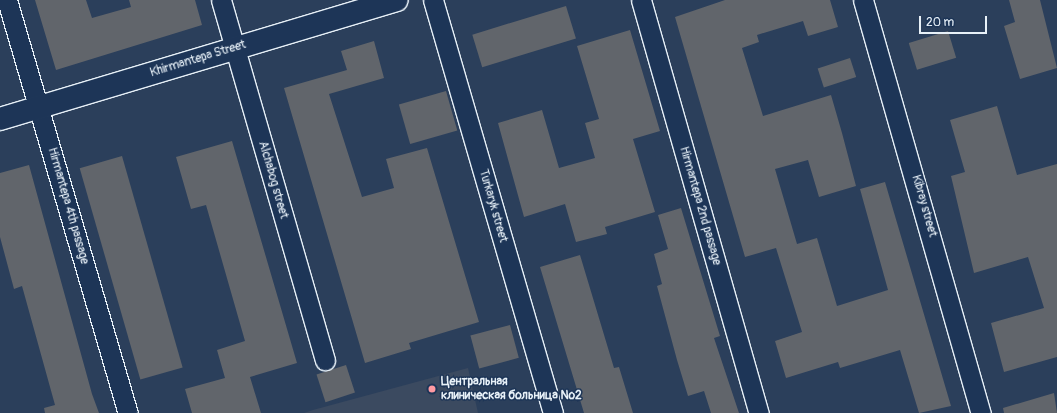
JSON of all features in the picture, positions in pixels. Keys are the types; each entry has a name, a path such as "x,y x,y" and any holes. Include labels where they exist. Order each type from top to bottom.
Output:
{"street":[{"name":"Hirmantepa 4th passage","path":"7,0 128,413"},
{"name":"Alchabog street","path":"221,0 325,360"},
{"name":"Khirmаntepa Street","path":"0,119 397,0"},
{"name":"Turkaryk street","path":"433,0 553,413"},
{"name":"Hirmantepa 2nd passage","path":"641,0 759,413"},
{"name":"Kibray street","path":"863,0 981,413"}],"shaded area":[{"name":"Центральная клиническая больница №2","path":"468,368 478,413 304,413 313,410"}],"building":[{"path":"35,0 86,0 92,18 131,7 129,0 195,0 202,25 56,70"},
{"path":"725,0 830,0 838,27 808,36 803,21 757,35 759,42 742,48 763,116 831,95 842,133 856,186 819,197 808,160 775,169 797,244 817,238 837,306 888,290 860,189 885,182 951,406 919,413 900,350 840,368 838,362 786,378 775,341 802,332 776,248 745,257 675,17"},
{"path":"1009,0 1040,0 1057,68 1020,79 1004,26 1015,22"},
{"path":"566,6 576,39 482,67 472,35"},
{"path":"630,30 660,131 633,139 655,212 605,227 607,234 576,242 565,204 524,217 498,123 542,110 559,168 595,158 585,123 599,119 577,46"},
{"path":"948,31 956,58 917,70 909,43"},
{"path":"374,41 384,78 329,94 362,197 394,188 386,159 427,148 479,322 409,343 411,349 365,363 284,88 347,70 341,51"},
{"path":"850,58 856,77 824,88 818,69"},
{"path":"446,91 457,130 410,144 399,105"},
{"path":"997,106 1017,175 1057,164 1057,357 1004,372 991,323 1044,308 1028,257 974,273 951,176 965,172 950,120"},
{"path":"232,141 297,363 250,377 261,413 192,413 185,389 225,378 217,350 245,341 206,205 191,209 176,157"},
{"path":"122,156 183,367 140,380 80,168"},
{"path":"29,165 92,394 99,413 45,413 44,408 55,405 22,286 14,289 0,237 0,173"},
{"path":"681,208 720,336 714,338 739,413 711,413 704,391 688,396 677,360 657,286 662,284 654,254 668,249 658,215"},
{"path":"580,255 614,368 619,367 633,413 584,413 540,267"},
{"path":"510,325 519,358 479,368 470,336"},
{"path":"346,365 355,393 325,402 317,375"},
{"path":"1054,393 1057,413 1004,413 1003,408"}],"place":[{"name":"Центральная клиническая больница №2","path":"432,389"}]}
